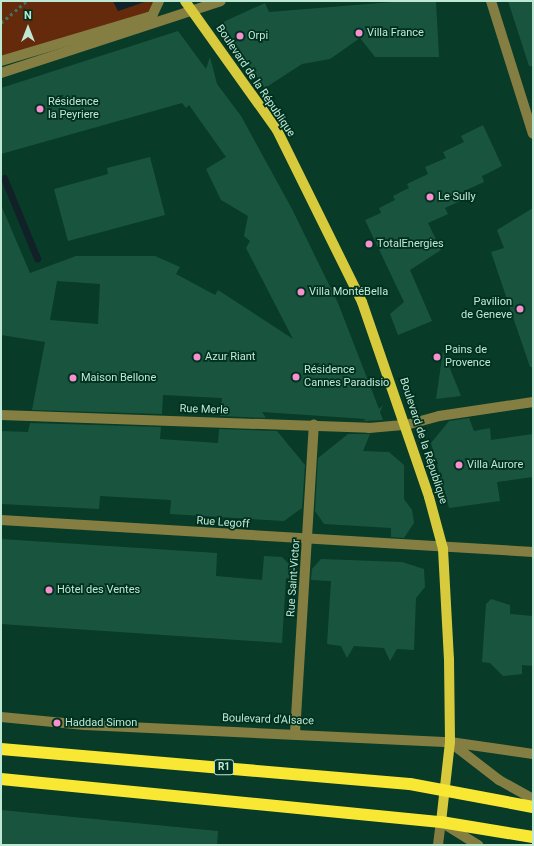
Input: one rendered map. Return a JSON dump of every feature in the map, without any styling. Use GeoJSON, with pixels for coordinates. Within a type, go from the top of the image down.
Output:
{"type":"FeatureCollection","features":[{"type":"Feature","properties":{"kind":"highway","name":"R1"},"geometry":{"type":"LineString","coordinates":[[1,749],[446,789]]}},
{"type":"Feature","properties":{"kind":"highway"},"geometry":{"type":"LineString","coordinates":[[3,780],[441,822],[533,837]]}},
{"type":"Feature","properties":{"kind":"highway"},"geometry":{"type":"LineString","coordinates":[[446,789],[533,807]]}},
{"type":"Feature","properties":{"kind":"main road","name":"Boulevard de la République"},"geometry":{"type":"LineString","coordinates":[[185,1],[277,130],[362,302],[406,425],[443,549],[450,742],[446,789],[441,822]]}},
{"type":"Feature","properties":{"kind":"street"},"geometry":{"type":"LineString","coordinates":[[1,62],[152,16],[159,1]]}},
{"type":"Feature","properties":{"kind":"street"},"geometry":{"type":"LineString","coordinates":[[1,73],[221,1]]}},
{"type":"Feature","properties":{"kind":"street"},"geometry":{"type":"LineString","coordinates":[[491,1],[533,134]]}},
{"type":"Feature","properties":{"kind":"street","name":"Rue Merle"},"geometry":{"type":"LineString","coordinates":[[1,415],[314,425],[406,425],[438,416],[533,402]]}},
{"type":"Feature","properties":{"kind":"street","name":"Rue Saint-Victor"},"geometry":{"type":"LineString","coordinates":[[295,733],[309,541],[314,425]]}},
{"type":"Feature","properties":{"kind":"street","name":"Rue Legoff"},"geometry":{"type":"LineString","coordinates":[[1,520],[309,541],[443,549],[533,552]]}},
{"type":"Feature","properties":{"kind":"street","name":"Boulevard d'Alsace"},"geometry":{"type":"LineString","coordinates":[[1,717],[85,725],[295,733],[450,742],[533,754]]}},
{"type":"Feature","properties":{"kind":"street"},"geometry":{"type":"LineString","coordinates":[[450,742],[499,780],[533,799]]}},
{"type":"Feature","properties":{"kind":"street"},"geometry":{"type":"LineString","coordinates":[[441,822],[478,845]]}},
{"type":"Feature","properties":{"kind":"street","name":"Boulevard de la République"},"geometry":{"type":"LineString","coordinates":[[438,845],[441,822]]}},
{"type":"Feature","properties":{"kind":"path"},"geometry":{"type":"LineString","coordinates":[[1,23],[26,1]]}},
{"type":"Feature","properties":{"kind":"shaded area"},"geometry":{"type":"Polygon","coordinates":[[[1,1],[113,1],[118,11],[147,1],[159,1],[158,10],[1,61],[1,1]]]}},
{"type":"Feature","properties":{"kind":"shaded area"},"geometry":{"type":"Polygon","coordinates":[[[113,1],[147,1],[118,11],[113,1]]]}},
{"type":"Feature","properties":{"kind":"building","name":"Villa France"},"geometry":{"type":"Polygon","coordinates":[[[405,1],[436,1],[439,57],[375,57],[360,38],[330,59],[302,64],[265,88],[221,23],[265,3],[269,12],[405,1]]]}},
{"type":"Feature","properties":{"kind":"building"},"geometry":{"type":"Polygon","coordinates":[[[508,1],[533,1],[533,66],[529,66],[508,1]]]}},
{"type":"Feature","properties":{"kind":"building"},"geometry":{"type":"Polygon","coordinates":[[[178,31],[206,69],[210,57],[217,84],[241,116],[292,209],[338,303],[379,409],[383,405],[380,412],[383,420],[363,421],[366,419],[262,412],[266,418],[220,416],[222,398],[163,395],[162,414],[32,410],[45,342],[1,335],[1,205],[30,273],[76,256],[155,256],[180,267],[176,274],[215,295],[218,290],[293,339],[246,248],[250,241],[244,236],[248,216],[221,200],[206,169],[226,157],[189,105],[186,108],[182,103],[1,154],[1,88],[178,31]],[[57,281],[50,320],[98,324],[100,284],[57,281]]]}},
{"type":"Feature","properties":{"kind":"building","name":"Le Sully"},"geometry":{"type":"Polygon","coordinates":[[[483,125],[502,166],[482,176],[484,182],[464,191],[467,198],[445,208],[448,214],[428,223],[441,250],[410,270],[432,321],[398,335],[390,314],[404,302],[365,220],[381,213],[379,208],[395,200],[393,196],[409,188],[407,184],[428,174],[425,167],[446,158],[443,152],[464,142],[461,136],[483,125]]]}},
{"type":"Feature","properties":{"kind":"building"},"geometry":{"type":"Polygon","coordinates":[[[150,157],[165,215],[68,241],[54,189],[108,174],[107,168],[150,157]]]}},
{"type":"Feature","properties":{"kind":"building","name":"Pavilion de Geneve"},"geometry":{"type":"Polygon","coordinates":[[[533,208],[533,367],[530,367],[491,252],[504,248],[497,230],[533,208]]]}},
{"type":"Feature","properties":{"kind":"building"},"geometry":{"type":"Polygon","coordinates":[[[443,351],[461,396],[436,399],[443,351]]]}},
{"type":"Feature","properties":{"kind":"building","name":"Villa Aurore"},"geometry":{"type":"Polygon","coordinates":[[[469,418],[474,431],[490,428],[491,440],[533,434],[533,477],[497,482],[500,501],[449,508],[431,443],[449,421],[469,418]]]}},
{"type":"Feature","properties":{"kind":"building"},"geometry":{"type":"Polygon","coordinates":[[[30,423],[161,427],[160,439],[218,443],[219,429],[277,431],[305,465],[302,508],[284,521],[170,514],[171,500],[100,496],[99,509],[1,504],[1,431],[28,432],[30,423]]]}},
{"type":"Feature","properties":{"kind":"building"},"geometry":{"type":"Polygon","coordinates":[[[348,434],[370,434],[363,451],[389,452],[404,465],[404,499],[412,510],[414,523],[404,538],[391,537],[391,528],[324,524],[315,511],[318,458],[348,434]]]}},
{"type":"Feature","properties":{"kind":"building"},"geometry":{"type":"Polygon","coordinates":[[[1,539],[217,553],[216,576],[262,580],[264,556],[282,557],[298,573],[298,579],[286,578],[282,643],[1,624],[1,539]]]}},
{"type":"Feature","properties":{"kind":"building"},"geometry":{"type":"Polygon","coordinates":[[[321,559],[402,562],[424,569],[425,587],[416,598],[414,650],[397,649],[390,661],[384,648],[354,646],[347,658],[341,646],[327,644],[331,581],[311,580],[312,569],[321,559]]]}},
{"type":"Feature","properties":{"kind":"building"},"geometry":{"type":"Polygon","coordinates":[[[491,599],[510,605],[510,614],[533,616],[533,666],[522,665],[522,674],[503,676],[490,663],[482,662],[486,604],[491,599]]]}},
{"type":"Feature","properties":{"kind":"building"},"geometry":{"type":"Polygon","coordinates":[[[1,810],[218,831],[217,845],[1,845],[1,810]]]}},
{"type":"Feature","properties":{"kind":"waterway"},"geometry":{"type":"LineString","coordinates":[[4,178],[37,258]]}},
{"type":"Feature","properties":{"kind":"place","name":"Villa France"},"geometry":{"type":"Point","coordinates":[359,33]}},
{"type":"Feature","properties":{"kind":"place","name":"Orpi"},"geometry":{"type":"Point","coordinates":[240,36]}},
{"type":"Feature","properties":{"kind":"place","name":"Résidence la Peyriere"},"geometry":{"type":"Point","coordinates":[40,109]}},
{"type":"Feature","properties":{"kind":"place","name":"Le Sully"},"geometry":{"type":"Point","coordinates":[430,197]}},
{"type":"Feature","properties":{"kind":"place","name":"TotalEnergies"},"geometry":{"type":"Point","coordinates":[369,244]}},
{"type":"Feature","properties":{"kind":"place","name":"Villa MontéBella"},"geometry":{"type":"Point","coordinates":[301,292]}},
{"type":"Feature","properties":{"kind":"place","name":"Pavilion de Geneve"},"geometry":{"type":"Point","coordinates":[520,309]}},
{"type":"Feature","properties":{"kind":"place","name":"Azur Riant"},"geometry":{"type":"Point","coordinates":[197,357]}},
{"type":"Feature","properties":{"kind":"place","name":"Pains de Provence"},"geometry":{"type":"Point","coordinates":[437,357]}},
{"type":"Feature","properties":{"kind":"place","name":"Résidence Cannes Paradisio"},"geometry":{"type":"Point","coordinates":[296,377]}},
{"type":"Feature","properties":{"kind":"place","name":"Maison Bellone"},"geometry":{"type":"Point","coordinates":[73,378]}},
{"type":"Feature","properties":{"kind":"place","name":"Villa Aurore"},"geometry":{"type":"Point","coordinates":[459,465]}},
{"type":"Feature","properties":{"kind":"place","name":"Hôtel des Ventes"},"geometry":{"type":"Point","coordinates":[49,590]}},
{"type":"Feature","properties":{"kind":"place","name":"Haddad Simon"},"geometry":{"type":"Point","coordinates":[57,723]}}]}
